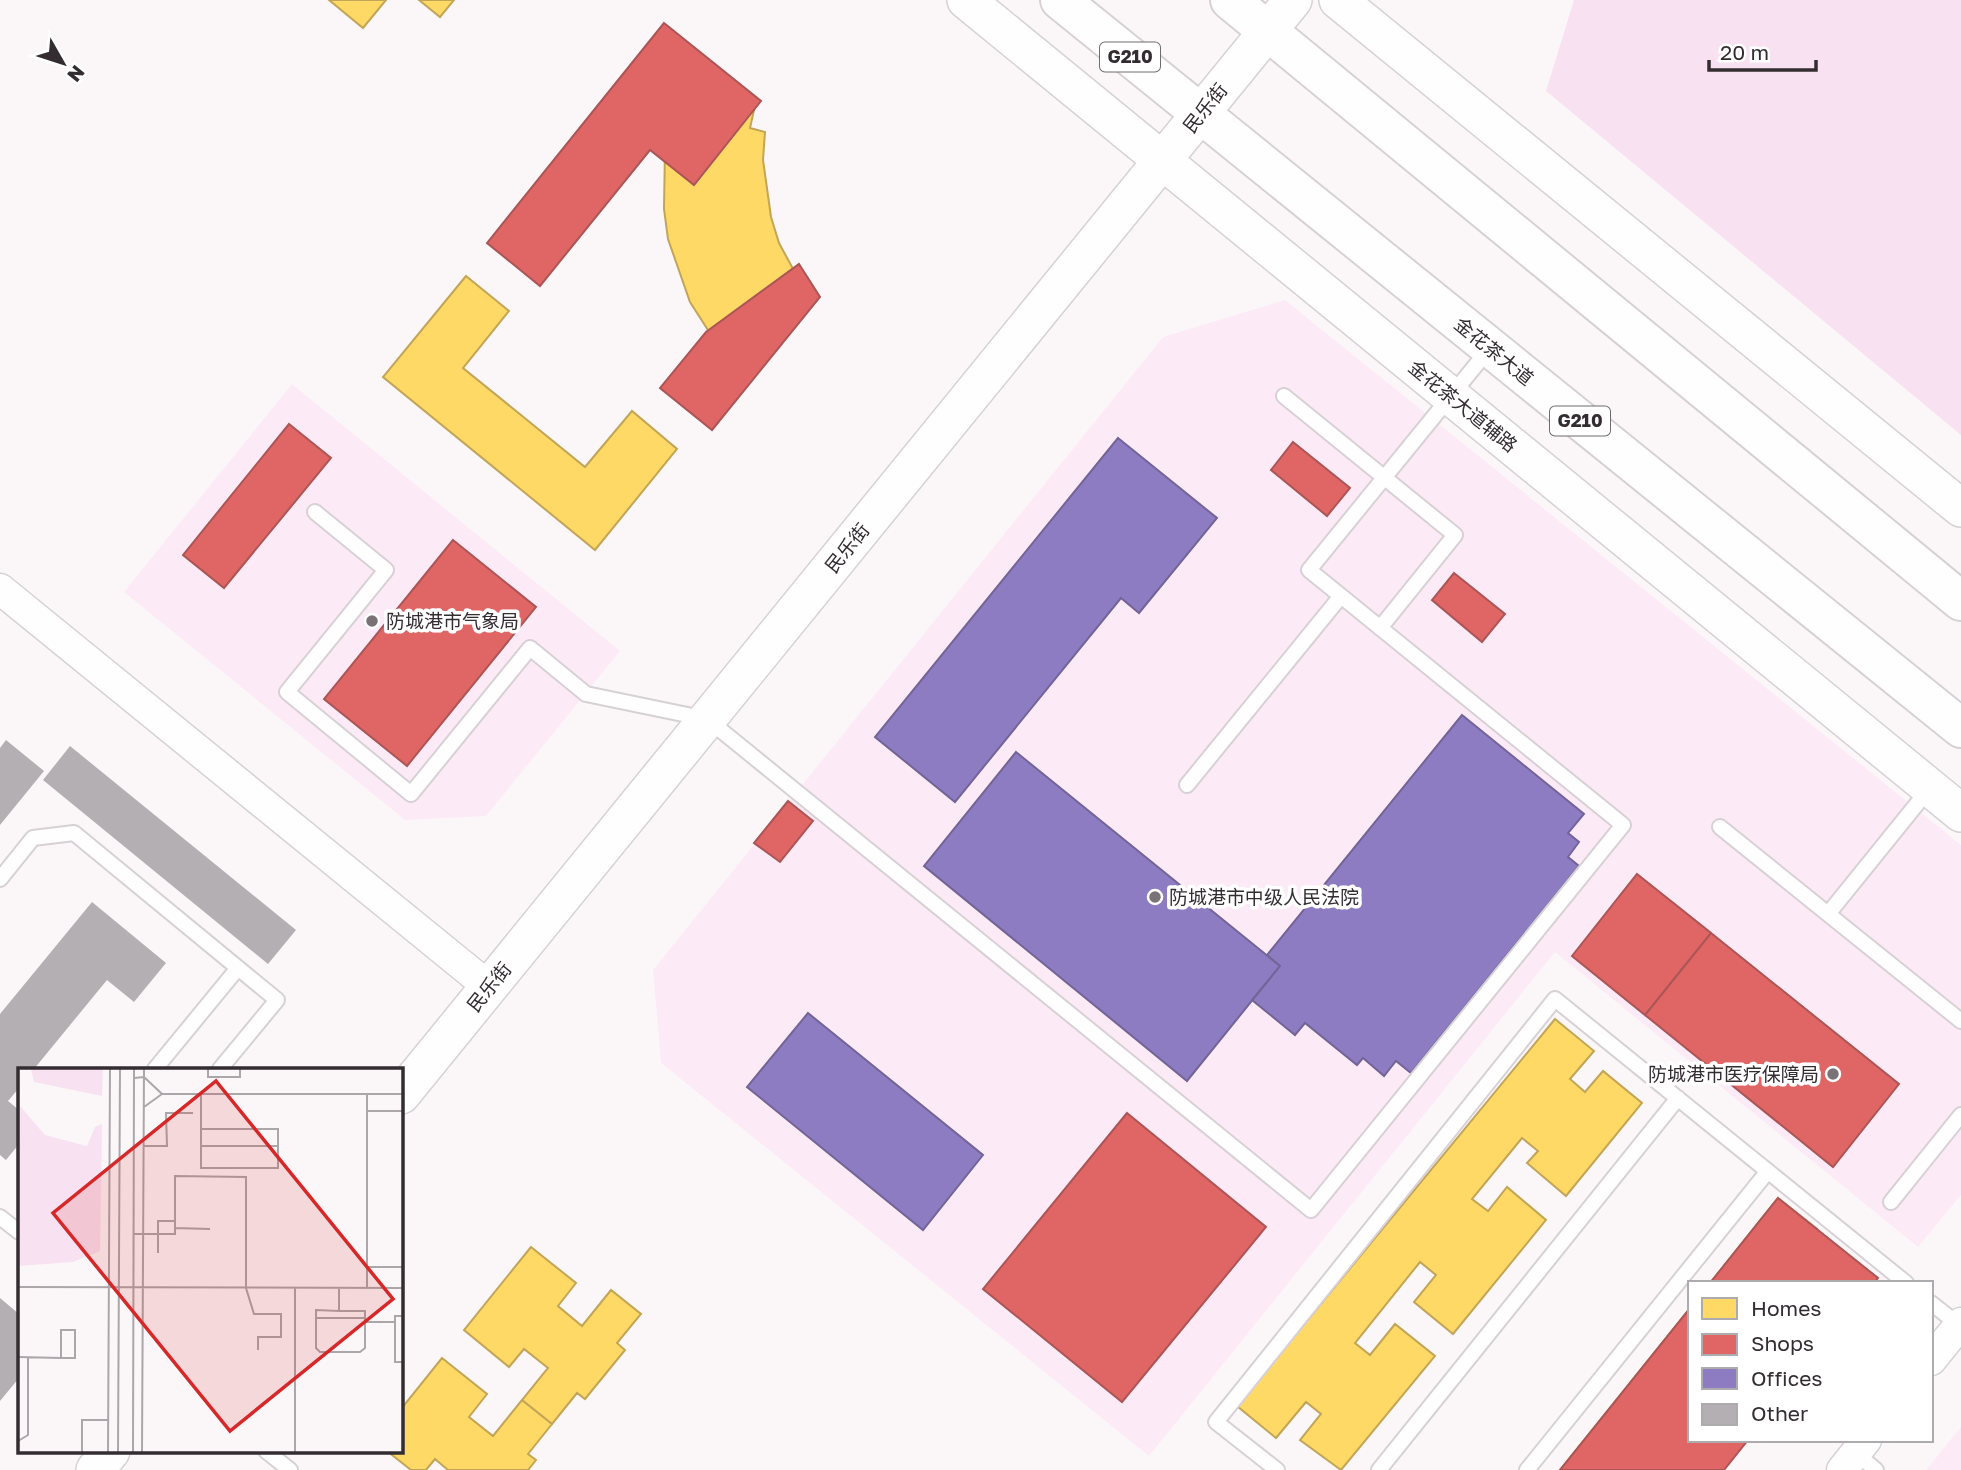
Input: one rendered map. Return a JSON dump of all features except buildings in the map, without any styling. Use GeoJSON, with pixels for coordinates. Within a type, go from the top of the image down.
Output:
{"type":"FeatureCollection","features":[{"type":"Feature","properties":{"kind":"highway","name":"金花茶大道"},"geometry":{"type":"LineString","coordinates":[[1060,0],[1961,728]]}},
{"type":"Feature","properties":{"kind":"highway"},"geometry":{"type":"LineString","coordinates":[[1230,0],[1961,601]]}},
{"type":"Feature","properties":{"kind":"street","name":"金花茶大道辅路"},"geometry":{"type":"LineString","coordinates":[[966,0],[1961,813]]}},
{"type":"Feature","properties":{"kind":"street","name":"民乐街"},"geometry":{"type":"LineString","coordinates":[[402,1094],[1293,0]]}},
{"type":"Feature","properties":{"kind":"street"},"geometry":{"type":"LineString","coordinates":[[1338,0],[1961,508]]}},
{"type":"Feature","properties":{"kind":"street"},"geometry":{"type":"LineString","coordinates":[[0,589],[489,987]]}},
{"type":"Feature","properties":{"kind":"street"},"geometry":{"type":"LineString","coordinates":[[1933,1358],[1960,1324]]}},
{"type":"Feature","properties":{"kind":"street"},"geometry":{"type":"LineString","coordinates":[[96,1470],[110,1452]]}},
{"type":"Feature","properties":{"kind":"lane"},"geometry":{"type":"LineString","coordinates":[[315,512],[386,570],[287,692],[411,794],[530,648],[586,694],[707,719],[1311,1210],[1623,825],[1309,570],[1490,348]]}},
{"type":"Feature","properties":{"kind":"lane"},"geometry":{"type":"LineString","coordinates":[[1284,397],[1455,535],[1380,628]]}},
{"type":"Feature","properties":{"kind":"lane"},"geometry":{"type":"LineString","coordinates":[[1187,785],[1341,596]]}},
{"type":"Feature","properties":{"kind":"lane"},"geometry":{"type":"LineString","coordinates":[[1828,914],[1930,788]]}},
{"type":"Feature","properties":{"kind":"lane"},"geometry":{"type":"LineString","coordinates":[[1720,827],[1961,1021]]}},
{"type":"Feature","properties":{"kind":"lane"},"geometry":{"type":"LineString","coordinates":[[0,879],[33,838],[74,833],[277,1000],[221,1068]]}},
{"type":"Feature","properties":{"kind":"lane"},"geometry":{"type":"LineString","coordinates":[[156,1068],[238,968]]}},
{"type":"Feature","properties":{"kind":"lane"},"geometry":{"type":"LineString","coordinates":[[1276,1470],[1216,1422],[1555,999],[1904,1281]]}},
{"type":"Feature","properties":{"kind":"lane"},"geometry":{"type":"LineString","coordinates":[[1379,1470],[1678,1098]]}},
{"type":"Feature","properties":{"kind":"lane"},"geometry":{"type":"LineString","coordinates":[[1891,1202],[1961,1115]]}},
{"type":"Feature","properties":{"kind":"lane"},"geometry":{"type":"LineString","coordinates":[[1527,1470],[1768,1171]]}},
{"type":"Feature","properties":{"kind":"lane"},"geometry":{"type":"LineString","coordinates":[[0,1217],[18,1231]]}},
{"type":"Feature","properties":{"kind":"lane"},"geometry":{"type":"LineString","coordinates":[[1933,1304],[1960,1324]]}},
{"type":"Feature","properties":{"kind":"lane"},"geometry":{"type":"LineString","coordinates":[[267,1452],[290,1470]]}},
{"type":"Feature","properties":{"kind":"shaded area"},"geometry":{"type":"Polygon","coordinates":[[[1574,0],[1961,0],[1961,435],[1546,91],[1574,0]]]}},
{"type":"Feature","properties":{"kind":"shaded area","name":"防城港市中级人民法院"},"geometry":{"type":"Polygon","coordinates":[[[1285,300],[1961,845],[1961,1195],[1918,1247],[1555,952],[1149,1456],[661,1063],[653,970],[1163,337],[1285,300]]]}},
{"type":"Feature","properties":{"kind":"shaded area","name":"防城港市气象局"},"geometry":{"type":"Polygon","coordinates":[[[292,384],[620,651],[486,816],[405,820],[124,592],[292,384]]]}},
{"type":"Feature","properties":{"kind":"shaded area"},"geometry":{"type":"Polygon","coordinates":[[[1961,1427],[1961,1470],[1926,1470],[1961,1427]]]}},
{"type":"Feature","properties":{"kind":"place","name":"防城港市气象局"},"geometry":{"type":"Point","coordinates":[372,621]}},
{"type":"Feature","properties":{"kind":"place","name":"防城港市中级人民法院"},"geometry":{"type":"Point","coordinates":[1155,897]}},
{"type":"Feature","properties":{"kind":"place","name":"防城港市医疗保障局"},"geometry":{"type":"Point","coordinates":[1833,1074]}}]}
